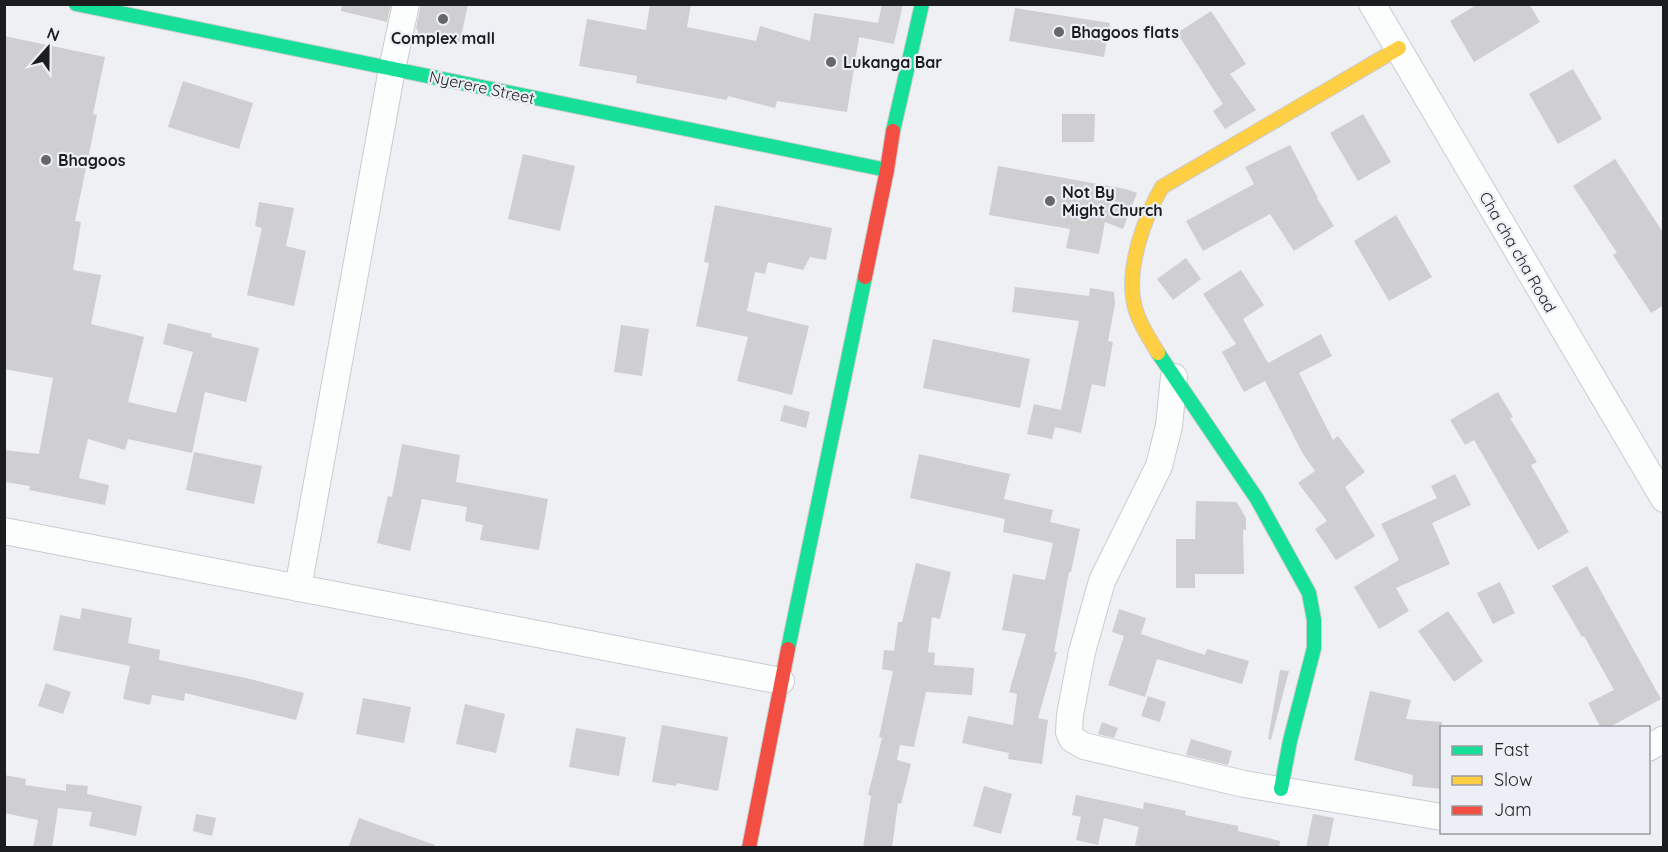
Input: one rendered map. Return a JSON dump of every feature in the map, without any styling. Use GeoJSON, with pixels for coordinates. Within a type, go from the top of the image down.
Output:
{"type":"FeatureCollection","features":[{"type":"Feature","properties":{"kind":"street","name":"Nyerere Street"},"geometry":{"type":"LineString","coordinates":[[76,4],[887,170]]}},
{"type":"Feature","properties":{"kind":"street"},"geometry":{"type":"LineString","coordinates":[[298,588],[392,69],[406,4]]}},
{"type":"Feature","properties":{"kind":"street"},"geometry":{"type":"LineString","coordinates":[[749,848],[781,681],[887,170],[893,129],[922,4]]}},
{"type":"Feature","properties":{"kind":"street","name":"Cha cha cha Road"},"geometry":{"type":"LineString","coordinates":[[1372,4],[1664,499]]}},
{"type":"Feature","properties":{"kind":"street"},"geometry":{"type":"LineString","coordinates":[[1281,789],[1290,741],[1314,648],[1314,620],[1309,594],[1257,499],[1174,377],[1140,322],[1133,298],[1133,272],[1142,232],[1151,206],[1162,187],[1399,48]]}},
{"type":"Feature","properties":{"kind":"street"},"geometry":{"type":"LineString","coordinates":[[1174,377],[1169,426],[1159,466],[1102,581],[1082,652],[1070,715],[1071,740],[1083,746],[1244,784],[1440,817]]}},
{"type":"Feature","properties":{"kind":"street"},"geometry":{"type":"LineString","coordinates":[[4,531],[781,681]]}},
{"type":"Feature","properties":{"kind":"street"},"geometry":{"type":"LineString","coordinates":[[1650,747],[1664,739]]}},
{"type":"Feature","properties":{"kind":"building"},"geometry":{"type":"Polygon","coordinates":[[[342,4],[391,4],[387,22],[341,11],[342,4]]]}},
{"type":"Feature","properties":{"kind":"building","name":"Complex mall"},"geometry":{"type":"Polygon","coordinates":[[[421,4],[468,4],[460,42],[418,33],[416,29],[421,4]]]}},
{"type":"Feature","properties":{"kind":"building"},"geometry":{"type":"Polygon","coordinates":[[[650,4],[691,4],[687,27],[756,41],[760,26],[810,41],[814,13],[878,23],[882,4],[903,4],[894,44],[859,37],[847,112],[777,101],[775,108],[728,96],[727,100],[636,83],[637,76],[579,66],[587,19],[646,30],[650,4]]]}},
{"type":"Feature","properties":{"kind":"building"},"geometry":{"type":"Polygon","coordinates":[[[1478,4],[1529,4],[1540,22],[1474,62],[1450,21],[1478,4]]]}},
{"type":"Feature","properties":{"kind":"building","name":"Bhagoos flats"},"geometry":{"type":"Polygon","coordinates":[[[1015,8],[1110,23],[1104,57],[1009,41],[1015,8]]]}},
{"type":"Feature","properties":{"kind":"building"},"geometry":{"type":"Polygon","coordinates":[[[1211,11],[1246,64],[1230,74],[1256,110],[1225,129],[1213,111],[1223,104],[1177,33],[1211,11]]]}},
{"type":"Feature","properties":{"kind":"building"},"geometry":{"type":"Polygon","coordinates":[[[4,36],[105,57],[93,114],[97,115],[75,221],[81,222],[73,270],[101,275],[91,324],[144,337],[128,402],[176,413],[193,352],[163,344],[168,323],[212,334],[211,337],[259,348],[246,402],[205,392],[192,453],[128,439],[125,450],[88,439],[79,478],[109,485],[105,505],[29,490],[30,486],[4,482],[4,450],[39,454],[53,378],[4,369],[4,36]]]}},
{"type":"Feature","properties":{"kind":"building"},"geometry":{"type":"Polygon","coordinates":[[[1573,69],[1602,119],[1558,144],[1529,94],[1573,69]]]}},
{"type":"Feature","properties":{"kind":"building"},"geometry":{"type":"Polygon","coordinates":[[[183,81],[253,103],[239,149],[168,127],[183,81]]]}},
{"type":"Feature","properties":{"kind":"building"},"geometry":{"type":"Polygon","coordinates":[[[1062,114],[1095,114],[1094,142],[1062,142],[1062,114]]]}},
{"type":"Feature","properties":{"kind":"building"},"geometry":{"type":"Polygon","coordinates":[[[1363,114],[1391,162],[1358,181],[1330,133],[1363,114]]]}},
{"type":"Feature","properties":{"kind":"building"},"geometry":{"type":"Polygon","coordinates":[[[1290,145],[1334,226],[1294,251],[1270,214],[1203,251],[1186,221],[1254,184],[1245,167],[1290,145]]]}},
{"type":"Feature","properties":{"kind":"building"},"geometry":{"type":"Polygon","coordinates":[[[523,154],[575,166],[560,231],[508,219],[523,154]]]}},
{"type":"Feature","properties":{"kind":"building"},"geometry":{"type":"Polygon","coordinates":[[[1615,159],[1664,234],[1664,305],[1651,313],[1613,255],[1617,253],[1573,186],[1615,159]]]}},
{"type":"Feature","properties":{"kind":"building","name":"Not By Might Church"},"geometry":{"type":"Polygon","coordinates":[[[998,166],[1126,189],[1137,193],[1123,229],[1105,222],[1099,254],[1066,248],[1070,229],[989,215],[998,166]]]}},
{"type":"Feature","properties":{"kind":"building"},"geometry":{"type":"Polygon","coordinates":[[[259,202],[294,208],[286,246],[306,251],[294,306],[247,295],[262,228],[255,226],[259,202]]]}},
{"type":"Feature","properties":{"kind":"building"},"geometry":{"type":"Polygon","coordinates":[[[715,205],[832,228],[826,260],[810,257],[803,270],[768,262],[765,274],[755,272],[747,311],[809,326],[792,395],[737,381],[748,337],[696,326],[709,263],[704,262],[715,205]]]}},
{"type":"Feature","properties":{"kind":"building"},"geometry":{"type":"Polygon","coordinates":[[[1396,215],[1432,277],[1389,301],[1354,241],[1396,215]]]}},
{"type":"Feature","properties":{"kind":"building"},"geometry":{"type":"Polygon","coordinates":[[[1186,258],[1201,279],[1173,300],[1157,279],[1186,258]]]}},
{"type":"Feature","properties":{"kind":"building"},"geometry":{"type":"Polygon","coordinates":[[[1241,270],[1264,305],[1243,319],[1268,363],[1321,334],[1332,356],[1299,373],[1333,440],[1338,436],[1365,472],[1345,487],[1375,536],[1336,560],[1315,529],[1327,521],[1298,483],[1315,471],[1303,454],[1265,381],[1244,392],[1222,352],[1236,344],[1203,294],[1241,270]]]}},
{"type":"Feature","properties":{"kind":"building"},"geometry":{"type":"Polygon","coordinates":[[[1015,287],[1089,296],[1090,288],[1114,292],[1115,304],[1108,341],[1113,342],[1105,387],[1092,384],[1081,433],[1055,427],[1052,439],[1027,434],[1034,404],[1061,410],[1079,321],[1012,312],[1015,287]]]}},
{"type":"Feature","properties":{"kind":"building"},"geometry":{"type":"Polygon","coordinates":[[[621,325],[649,329],[642,376],[614,372],[621,325]]]}},
{"type":"Feature","properties":{"kind":"building"},"geometry":{"type":"Polygon","coordinates":[[[933,339],[1030,359],[1020,408],[923,388],[933,339]]]}},
{"type":"Feature","properties":{"kind":"building"},"geometry":{"type":"Polygon","coordinates":[[[1498,392],[1513,417],[1510,418],[1537,462],[1531,465],[1569,532],[1538,550],[1474,440],[1465,445],[1450,420],[1498,392]]]}},
{"type":"Feature","properties":{"kind":"building"},"geometry":{"type":"Polygon","coordinates":[[[784,405],[810,412],[806,428],[780,421],[784,405]]]}},
{"type":"Feature","properties":{"kind":"building"},"geometry":{"type":"Polygon","coordinates":[[[402,444],[460,455],[456,482],[548,499],[539,550],[480,540],[483,525],[465,521],[467,507],[422,499],[410,551],[377,543],[388,496],[392,497],[402,444]]]}},
{"type":"Feature","properties":{"kind":"building"},"geometry":{"type":"Polygon","coordinates":[[[194,452],[262,466],[254,504],[186,490],[194,452]]]}},
{"type":"Feature","properties":{"kind":"building"},"geometry":{"type":"Polygon","coordinates":[[[919,454],[1010,474],[1004,499],[1053,510],[1050,522],[1080,529],[1071,572],[1069,572],[1054,652],[1057,652],[1038,718],[1048,720],[1042,764],[1008,759],[1009,753],[962,743],[968,716],[1013,725],[1017,694],[1009,692],[1026,634],[1002,630],[1013,574],[1045,580],[1053,543],[1003,532],[1005,519],[910,498],[919,454]]]}},
{"type":"Feature","properties":{"kind":"building"},"geometry":{"type":"Polygon","coordinates":[[[1455,474],[1471,505],[1432,523],[1450,564],[1396,588],[1409,611],[1379,629],[1354,587],[1399,560],[1381,524],[1437,498],[1431,486],[1455,474]]]}},
{"type":"Feature","properties":{"kind":"building"},"geometry":{"type":"Polygon","coordinates":[[[1196,501],[1236,502],[1241,509],[1246,518],[1246,530],[1243,530],[1244,574],[1195,574],[1195,588],[1176,588],[1176,539],[1195,539],[1196,501]]]}},
{"type":"Feature","properties":{"kind":"building"},"geometry":{"type":"Polygon","coordinates":[[[916,563],[951,572],[940,619],[932,617],[928,652],[935,653],[934,665],[974,668],[972,695],[926,692],[914,747],[900,745],[897,760],[911,764],[901,804],[898,803],[892,848],[863,848],[871,796],[868,795],[882,738],[879,737],[893,671],[882,669],[884,650],[894,651],[898,622],[902,622],[916,563]]]}},
{"type":"Feature","properties":{"kind":"building"},"geometry":{"type":"Polygon","coordinates":[[[1587,566],[1661,699],[1612,726],[1600,726],[1588,703],[1614,690],[1584,636],[1582,637],[1552,586],[1587,566]]]}},
{"type":"Feature","properties":{"kind":"building"},"geometry":{"type":"Polygon","coordinates":[[[1500,582],[1515,613],[1493,624],[1477,593],[1500,582]]]}},
{"type":"Feature","properties":{"kind":"building"},"geometry":{"type":"Polygon","coordinates":[[[82,608],[132,618],[128,643],[160,650],[159,660],[304,693],[296,720],[185,693],[184,701],[152,695],[150,705],[123,699],[130,666],[53,650],[60,615],[80,619],[82,608]]]}},
{"type":"Feature","properties":{"kind":"building"},"geometry":{"type":"Polygon","coordinates":[[[1119,609],[1146,618],[1141,634],[1205,655],[1207,649],[1249,661],[1242,684],[1157,659],[1145,697],[1108,685],[1124,636],[1112,632],[1119,609]]]}},
{"type":"Feature","properties":{"kind":"building"},"geometry":{"type":"Polygon","coordinates":[[[1448,611],[1483,661],[1454,682],[1418,631],[1448,611]]]}},
{"type":"Feature","properties":{"kind":"building"},"geometry":{"type":"Polygon","coordinates":[[[1280,670],[1289,671],[1271,740],[1268,739],[1280,670]]]}},
{"type":"Feature","properties":{"kind":"building"},"geometry":{"type":"Polygon","coordinates":[[[46,683],[71,692],[63,714],[38,706],[46,683]]]}},
{"type":"Feature","properties":{"kind":"building"},"geometry":{"type":"Polygon","coordinates":[[[1370,691],[1411,700],[1406,719],[1442,722],[1440,726],[1440,789],[1412,786],[1413,775],[1354,760],[1370,691]]]}},
{"type":"Feature","properties":{"kind":"building"},"geometry":{"type":"Polygon","coordinates":[[[1148,696],[1166,702],[1160,722],[1141,716],[1148,696]]]}},
{"type":"Feature","properties":{"kind":"building"},"geometry":{"type":"Polygon","coordinates":[[[363,698],[411,707],[404,743],[356,734],[363,698]]]}},
{"type":"Feature","properties":{"kind":"building"},"geometry":{"type":"Polygon","coordinates":[[[465,704],[505,714],[496,753],[456,744],[465,704]]]}},
{"type":"Feature","properties":{"kind":"building"},"geometry":{"type":"Polygon","coordinates":[[[1102,722],[1118,728],[1114,738],[1098,734],[1102,722]]]}},
{"type":"Feature","properties":{"kind":"building"},"geometry":{"type":"Polygon","coordinates":[[[662,725],[728,737],[718,791],[677,783],[676,786],[652,782],[662,725]]]}},
{"type":"Feature","properties":{"kind":"building"},"geometry":{"type":"Polygon","coordinates":[[[576,728],[626,737],[619,776],[569,767],[576,728]]]}},
{"type":"Feature","properties":{"kind":"building"},"geometry":{"type":"Polygon","coordinates":[[[1191,739],[1232,751],[1228,765],[1186,755],[1191,739]]]}},
{"type":"Feature","properties":{"kind":"building"},"geometry":{"type":"Polygon","coordinates":[[[4,775],[26,779],[25,785],[66,791],[66,784],[88,786],[87,794],[142,806],[136,836],[89,826],[92,812],[58,808],[52,848],[33,848],[38,820],[4,813],[4,775]]]}},
{"type":"Feature","properties":{"kind":"building"},"geometry":{"type":"Polygon","coordinates":[[[984,786],[1012,794],[1001,834],[973,826],[984,786]]]}},
{"type":"Feature","properties":{"kind":"building"},"geometry":{"type":"Polygon","coordinates":[[[1076,795],[1143,809],[1144,802],[1186,811],[1185,815],[1238,826],[1238,831],[1280,841],[1279,848],[1148,848],[1135,845],[1139,827],[1104,818],[1098,845],[1076,840],[1081,817],[1072,815],[1076,795]]]}},
{"type":"Feature","properties":{"kind":"building"},"geometry":{"type":"Polygon","coordinates":[[[196,814],[216,818],[212,836],[193,831],[196,814]]]}},
{"type":"Feature","properties":{"kind":"building"},"geometry":{"type":"Polygon","coordinates":[[[1313,814],[1334,818],[1328,848],[1306,848],[1313,814]]]}},
{"type":"Feature","properties":{"kind":"building"},"geometry":{"type":"Polygon","coordinates":[[[359,818],[435,845],[435,848],[348,848],[359,818]]]}},
{"type":"Feature","properties":{"kind":"traffic: fast"},"geometry":{"type":"LineString","coordinates":[[76,4],[887,170]]}},
{"type":"Feature","properties":{"kind":"traffic: fast"},"geometry":{"type":"LineString","coordinates":[[893,131],[922,4]]}},
{"type":"Feature","properties":{"kind":"traffic: fast"},"geometry":{"type":"LineString","coordinates":[[788,649],[865,277]]}},
{"type":"Feature","properties":{"kind":"traffic: fast"},"geometry":{"type":"LineString","coordinates":[[1158,353],[1257,499],[1309,593],[1314,620],[1314,648],[1290,741],[1281,789]]}},
{"type":"Feature","properties":{"kind":"traffic: slow"},"geometry":{"type":"LineString","coordinates":[[1158,353],[1137,313],[1132,285],[1139,241],[1162,187],[1399,48]]}},
{"type":"Feature","properties":{"kind":"traffic: jam"},"geometry":{"type":"LineString","coordinates":[[865,277],[893,131]]}},
{"type":"Feature","properties":{"kind":"traffic: jam"},"geometry":{"type":"LineString","coordinates":[[749,848],[788,649]]}},
{"type":"Feature","properties":{"kind":"place","name":"Complex mall"},"geometry":{"type":"Point","coordinates":[443,19]}},
{"type":"Feature","properties":{"kind":"place","name":"Bhagoos flats"},"geometry":{"type":"Point","coordinates":[1059,32]}},
{"type":"Feature","properties":{"kind":"place","name":"Lukanga Bar"},"geometry":{"type":"Point","coordinates":[831,62]}},
{"type":"Feature","properties":{"kind":"place","name":"Bhagoos"},"geometry":{"type":"Point","coordinates":[46,160]}},
{"type":"Feature","properties":{"kind":"place","name":"Not By Might Church"},"geometry":{"type":"Point","coordinates":[1050,201]}}]}
